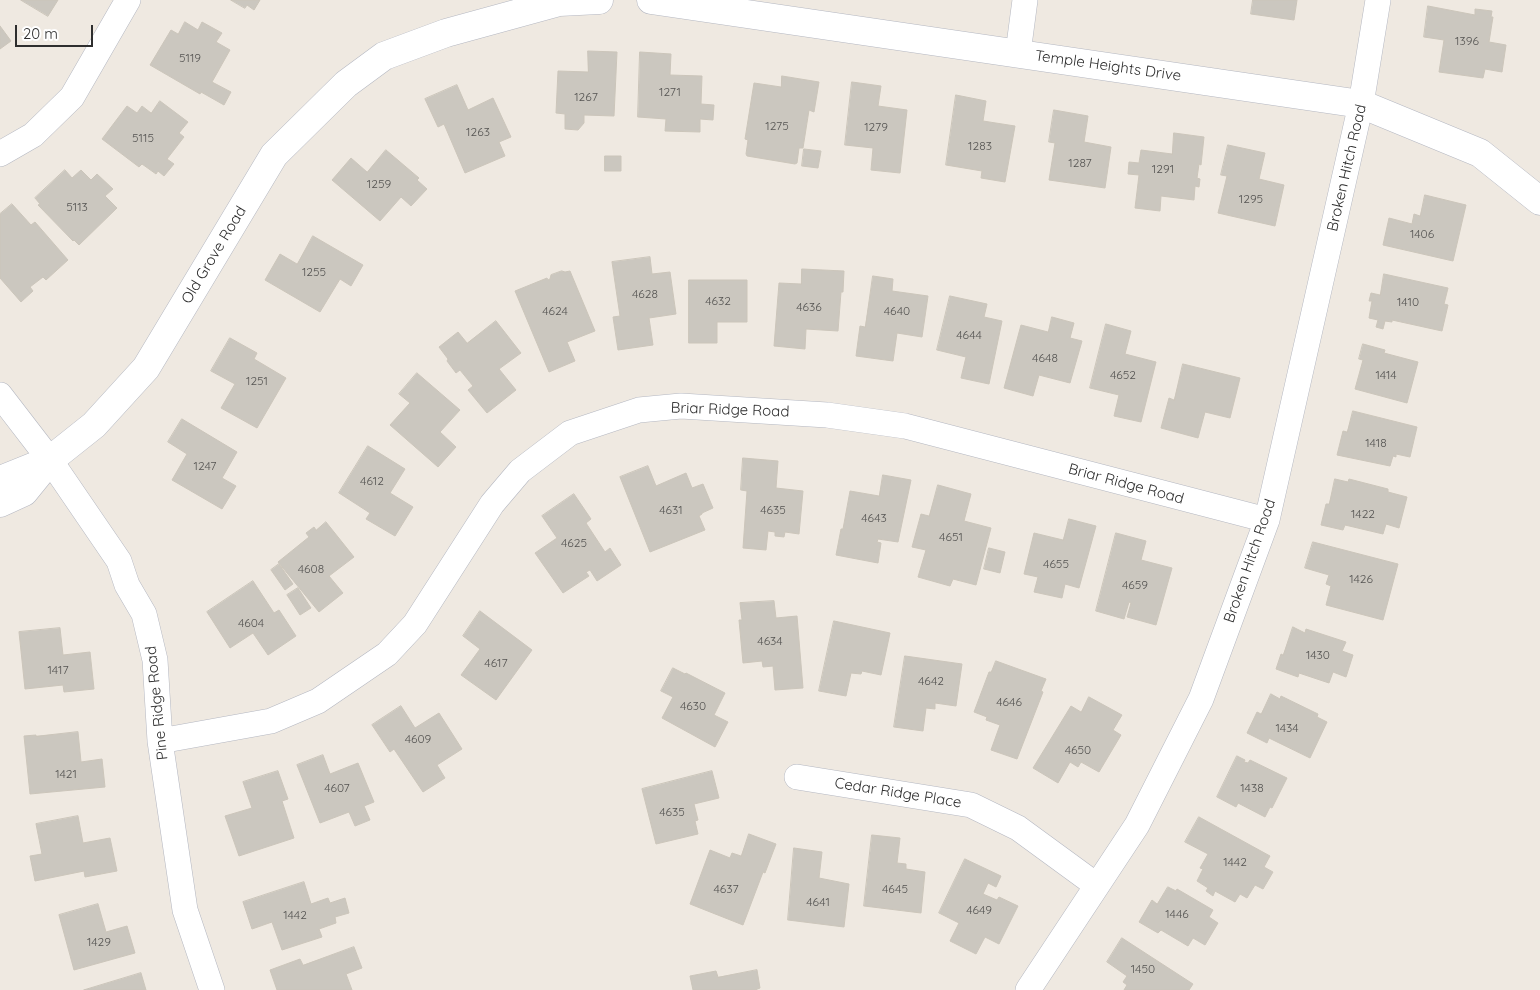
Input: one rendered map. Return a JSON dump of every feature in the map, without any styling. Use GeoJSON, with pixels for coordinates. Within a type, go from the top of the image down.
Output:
{"type":"FeatureCollection","features":[{"type":"Feature","properties":{"kind":"street"},"geometry":{"type":"LineString","coordinates":[[0,154],[33,135],[72,97],[128,0]]}},
{"type":"Feature","properties":{"kind":"street","name":"Old Grove Road"},"geometry":{"type":"LineString","coordinates":[[0,503],[24,492],[50,460],[94,425],[146,368],[274,155],[346,84],[384,56],[446,33],[559,2],[599,0]]}},
{"type":"Feature","properties":{"kind":"street","name":"Temple Heights Drive"},"geometry":{"type":"LineString","coordinates":[[651,0],[1361,104],[1480,153],[1540,200]]}},
{"type":"Feature","properties":{"kind":"street"},"geometry":{"type":"LineString","coordinates":[[1018,53],[1025,0]]}},
{"type":"Feature","properties":{"kind":"street","name":"Broken Hitch Road"},"geometry":{"type":"LineString","coordinates":[[1028,990],[1137,824],[1200,699],[1267,520],[1361,104],[1378,0]]}},
{"type":"Feature","properties":{"kind":"street","name":"Pine Ridge Road"},"geometry":{"type":"LineString","coordinates":[[0,395],[50,460],[119,561],[127,585],[144,614],[155,660],[160,741],[185,910],[212,990]]}},
{"type":"Feature","properties":{"kind":"street","name":"Briar Ridge Road"},"geometry":{"type":"LineString","coordinates":[[160,741],[271,721],[318,701],[387,654],[415,624],[492,504],[520,471],[570,433],[639,410],[680,406],[827,415],[905,426],[1267,520]]}},
{"type":"Feature","properties":{"kind":"street","name":"Old Grove Road"},"geometry":{"type":"LineString","coordinates":[[0,480],[50,460]]}},
{"type":"Feature","properties":{"kind":"street","name":"Cedar Ridge Place"},"geometry":{"type":"LineString","coordinates":[[797,777],[971,805],[1018,828],[1096,885]]}},
{"type":"Feature","properties":{"kind":"building"},"geometry":{"type":"Polygon","coordinates":[[[21,0],[58,0],[48,16],[21,0]]]}},
{"type":"Feature","properties":{"kind":"building"},"geometry":{"type":"Polygon","coordinates":[[[231,0],[260,0],[254,10],[247,5],[245,8],[231,0]]]}},
{"type":"Feature","properties":{"kind":"building"},"geometry":{"type":"Polygon","coordinates":[[[1253,0],[1297,0],[1294,20],[1251,14],[1253,0]]]}},
{"type":"Feature","properties":{"kind":"building"},"geometry":{"type":"Polygon","coordinates":[[[1428,6],[1475,15],[1475,9],[1492,11],[1491,17],[1493,17],[1489,42],[1506,45],[1502,72],[1485,69],[1483,78],[1439,72],[1444,40],[1424,37],[1428,6]]]}},
{"type":"Feature","properties":{"kind":"building"},"geometry":{"type":"Polygon","coordinates":[[[185,22],[198,30],[202,22],[222,33],[216,42],[230,50],[212,82],[231,92],[224,105],[201,92],[200,94],[150,65],[171,30],[178,34],[185,22]]]}},
{"type":"Feature","properties":{"kind":"building"},"geometry":{"type":"Polygon","coordinates":[[[0,26],[11,41],[0,49],[0,26]]]}},
{"type":"Feature","properties":{"kind":"building"},"geometry":{"type":"Polygon","coordinates":[[[588,51],[617,52],[614,116],[584,115],[584,123],[578,130],[565,129],[565,114],[556,113],[558,71],[588,72],[588,51]]]}},
{"type":"Feature","properties":{"kind":"building"},"geometry":{"type":"Polygon","coordinates":[[[640,52],[671,54],[670,75],[702,76],[701,104],[714,105],[713,120],[700,119],[700,132],[665,131],[666,119],[638,117],[640,52]]]}},
{"type":"Feature","properties":{"kind":"building"},"geometry":{"type":"Polygon","coordinates":[[[782,76],[819,82],[814,112],[809,110],[803,148],[799,148],[797,163],[795,164],[747,156],[746,154],[748,140],[745,139],[754,83],[781,87],[782,76]]]}},
{"type":"Feature","properties":{"kind":"building"},"geometry":{"type":"Polygon","coordinates":[[[852,82],[881,86],[878,106],[907,110],[900,173],[871,170],[873,148],[845,145],[852,82]]]}},
{"type":"Feature","properties":{"kind":"building"},"geometry":{"type":"Polygon","coordinates":[[[457,85],[468,110],[493,98],[511,137],[499,142],[505,156],[465,173],[444,124],[438,127],[425,99],[457,85]]]}},
{"type":"Feature","properties":{"kind":"building"},"geometry":{"type":"Polygon","coordinates":[[[956,95],[986,101],[983,121],[1015,126],[1005,182],[981,178],[982,171],[946,165],[956,95]]]}},
{"type":"Feature","properties":{"kind":"building"},"geometry":{"type":"Polygon","coordinates":[[[160,101],[188,122],[179,133],[184,137],[167,159],[174,164],[164,176],[158,171],[156,174],[142,164],[139,167],[102,139],[127,106],[137,113],[142,106],[151,113],[160,101]]]}},
{"type":"Feature","properties":{"kind":"building"},"geometry":{"type":"Polygon","coordinates":[[[1054,110],[1088,116],[1084,142],[1111,147],[1105,188],[1049,180],[1055,143],[1049,142],[1054,110]]]}},
{"type":"Feature","properties":{"kind":"building"},"geometry":{"type":"Polygon","coordinates":[[[1174,133],[1204,137],[1201,165],[1199,164],[1197,178],[1200,179],[1199,187],[1195,186],[1194,200],[1161,196],[1160,211],[1135,208],[1139,175],[1128,174],[1129,162],[1139,163],[1141,150],[1172,154],[1174,133]]]}},
{"type":"Feature","properties":{"kind":"building"},"geometry":{"type":"Polygon","coordinates":[[[1228,145],[1265,153],[1259,179],[1284,185],[1275,226],[1218,213],[1227,176],[1221,175],[1228,145]]]}},
{"type":"Feature","properties":{"kind":"building"},"geometry":{"type":"Polygon","coordinates":[[[804,149],[821,151],[818,168],[802,166],[804,149]]]}},
{"type":"Feature","properties":{"kind":"building"},"geometry":{"type":"Polygon","coordinates":[[[386,150],[419,178],[417,180],[427,189],[411,206],[401,197],[380,221],[332,180],[351,158],[367,172],[386,150]]]}},
{"type":"Feature","properties":{"kind":"building"},"geometry":{"type":"Polygon","coordinates":[[[605,156],[621,156],[621,171],[605,171],[605,156]]]}},
{"type":"Feature","properties":{"kind":"building"},"geometry":{"type":"Polygon","coordinates":[[[65,170],[72,178],[81,170],[91,180],[97,174],[113,189],[105,196],[117,208],[79,245],[38,205],[40,204],[35,198],[65,170]]]}},
{"type":"Feature","properties":{"kind":"building"},"geometry":{"type":"Polygon","coordinates":[[[1425,195],[1466,205],[1453,261],[1383,245],[1389,218],[1412,224],[1414,214],[1420,216],[1425,195]]]}},
{"type":"Feature","properties":{"kind":"building"},"geometry":{"type":"Polygon","coordinates":[[[12,204],[31,225],[35,222],[68,260],[46,280],[43,277],[30,287],[33,291],[21,302],[0,278],[0,214],[12,204]]]}},
{"type":"Feature","properties":{"kind":"building"},"geometry":{"type":"Polygon","coordinates":[[[313,236],[363,265],[351,286],[340,279],[320,312],[265,280],[280,254],[297,264],[313,236]]]}},
{"type":"Feature","properties":{"kind":"building"},"geometry":{"type":"Polygon","coordinates":[[[650,257],[652,274],[670,272],[676,314],[649,318],[653,345],[618,350],[613,317],[620,316],[612,262],[650,257]]]}},
{"type":"Feature","properties":{"kind":"building"},"geometry":{"type":"Polygon","coordinates":[[[802,269],[844,271],[838,331],[806,329],[805,349],[774,346],[779,283],[801,284],[802,269]]]}},
{"type":"Feature","properties":{"kind":"building"},"geometry":{"type":"Polygon","coordinates":[[[562,271],[570,271],[595,331],[567,342],[575,361],[549,372],[515,291],[547,278],[548,280],[551,275],[562,271]]]}},
{"type":"Feature","properties":{"kind":"building"},"geometry":{"type":"Polygon","coordinates":[[[1384,274],[1448,288],[1444,304],[1448,305],[1442,331],[1392,320],[1392,322],[1385,321],[1383,329],[1376,327],[1378,320],[1369,318],[1372,301],[1369,301],[1371,293],[1380,295],[1384,274]]]}},
{"type":"Feature","properties":{"kind":"building"},"geometry":{"type":"Polygon","coordinates":[[[873,276],[893,279],[892,291],[928,296],[922,337],[897,333],[893,361],[856,356],[860,326],[865,327],[873,276]]]}},
{"type":"Feature","properties":{"kind":"building"},"geometry":{"type":"Polygon","coordinates":[[[689,280],[747,280],[747,322],[717,322],[717,343],[689,343],[689,280]]]}},
{"type":"Feature","properties":{"kind":"building"},"geometry":{"type":"Polygon","coordinates":[[[950,296],[987,304],[984,317],[1002,321],[989,384],[961,378],[966,357],[937,350],[950,296]]]}},
{"type":"Feature","properties":{"kind":"building"},"geometry":{"type":"Polygon","coordinates":[[[1052,317],[1074,323],[1070,338],[1082,341],[1070,383],[1039,375],[1033,396],[1004,388],[1021,325],[1048,332],[1052,317]]]}},
{"type":"Feature","properties":{"kind":"building"},"geometry":{"type":"Polygon","coordinates":[[[496,321],[521,353],[499,369],[516,390],[487,413],[468,390],[473,386],[460,370],[456,373],[439,347],[458,332],[467,343],[496,321]]]}},
{"type":"Feature","properties":{"kind":"building"},"geometry":{"type":"Polygon","coordinates":[[[1106,324],[1131,331],[1125,354],[1156,362],[1141,422],[1114,416],[1119,395],[1090,388],[1106,324]]]}},
{"type":"Feature","properties":{"kind":"building"},"geometry":{"type":"Polygon","coordinates":[[[230,338],[257,353],[254,359],[286,378],[257,428],[221,408],[235,384],[211,371],[230,338]]]}},
{"type":"Feature","properties":{"kind":"building"},"geometry":{"type":"Polygon","coordinates":[[[1363,344],[1385,350],[1384,353],[1418,362],[1407,403],[1355,389],[1363,360],[1359,359],[1363,344]]]}},
{"type":"Feature","properties":{"kind":"building"},"geometry":{"type":"Polygon","coordinates":[[[1183,364],[1240,378],[1230,418],[1205,412],[1198,438],[1161,428],[1169,398],[1174,400],[1183,364]]]}},
{"type":"Feature","properties":{"kind":"building"},"geometry":{"type":"Polygon","coordinates":[[[417,373],[460,410],[440,432],[456,447],[438,467],[390,425],[410,403],[399,394],[417,373]]]}},
{"type":"Feature","properties":{"kind":"building"},"geometry":{"type":"Polygon","coordinates":[[[1353,411],[1417,427],[1410,457],[1396,454],[1396,457],[1393,456],[1390,466],[1337,455],[1343,431],[1347,432],[1353,411]]]}},
{"type":"Feature","properties":{"kind":"building"},"geometry":{"type":"Polygon","coordinates":[[[182,419],[237,452],[222,478],[236,486],[222,509],[172,480],[187,454],[168,442],[182,419]]]}},
{"type":"Feature","properties":{"kind":"building"},"geometry":{"type":"Polygon","coordinates":[[[368,446],[405,469],[390,493],[413,507],[395,536],[366,519],[370,513],[339,493],[368,446]]]}},
{"type":"Feature","properties":{"kind":"building"},"geometry":{"type":"Polygon","coordinates":[[[743,458],[778,461],[776,488],[803,491],[799,534],[785,532],[784,537],[775,536],[775,532],[768,531],[766,550],[743,548],[747,491],[741,490],[743,458]]]}},
{"type":"Feature","properties":{"kind":"building"},"geometry":{"type":"Polygon","coordinates":[[[648,466],[656,486],[686,473],[692,488],[703,484],[713,508],[699,516],[705,530],[650,552],[620,477],[648,466]]]}},
{"type":"Feature","properties":{"kind":"building"},"geometry":{"type":"Polygon","coordinates":[[[883,475],[911,480],[898,542],[878,539],[877,542],[881,543],[878,563],[836,555],[850,491],[879,496],[883,475]]]}},
{"type":"Feature","properties":{"kind":"building"},"geometry":{"type":"Polygon","coordinates":[[[1335,479],[1348,482],[1349,479],[1388,489],[1388,492],[1407,497],[1399,528],[1386,524],[1383,534],[1345,525],[1343,530],[1321,525],[1326,504],[1329,504],[1335,479]]]}},
{"type":"Feature","properties":{"kind":"building"},"geometry":{"type":"Polygon","coordinates":[[[938,485],[971,494],[964,521],[991,528],[976,585],[953,579],[950,586],[918,577],[926,550],[912,547],[921,514],[929,516],[938,485]]]}},
{"type":"Feature","properties":{"kind":"building"},"geometry":{"type":"Polygon","coordinates":[[[574,494],[591,519],[586,523],[605,552],[610,548],[621,565],[597,581],[590,570],[586,572],[589,576],[563,593],[535,553],[557,538],[542,516],[574,494]]]}},
{"type":"Feature","properties":{"kind":"building"},"geometry":{"type":"Polygon","coordinates":[[[1069,519],[1096,526],[1079,588],[1065,584],[1062,598],[1034,592],[1038,577],[1024,574],[1034,533],[1063,540],[1069,519]]]}},
{"type":"Feature","properties":{"kind":"building"},"geometry":{"type":"Polygon","coordinates":[[[326,522],[354,557],[329,576],[343,593],[319,612],[278,562],[309,537],[306,533],[314,527],[316,530],[326,522]]]}},
{"type":"Feature","properties":{"kind":"building"},"geometry":{"type":"Polygon","coordinates":[[[1116,533],[1146,541],[1141,560],[1172,568],[1156,625],[1127,617],[1131,603],[1129,602],[1124,619],[1096,611],[1116,533]]]}},
{"type":"Feature","properties":{"kind":"building"},"geometry":{"type":"Polygon","coordinates":[[[1313,542],[1398,564],[1383,620],[1326,605],[1331,586],[1326,584],[1329,575],[1305,568],[1313,542]]]}},
{"type":"Feature","properties":{"kind":"building"},"geometry":{"type":"Polygon","coordinates":[[[989,548],[1005,552],[1000,573],[984,569],[989,548]]]}},
{"type":"Feature","properties":{"kind":"building"},"geometry":{"type":"Polygon","coordinates":[[[279,564],[293,584],[285,590],[271,570],[279,564]]]}},
{"type":"Feature","properties":{"kind":"building"},"geometry":{"type":"Polygon","coordinates":[[[253,581],[274,613],[279,610],[296,636],[268,655],[253,633],[230,648],[207,612],[253,581]]]}},
{"type":"Feature","properties":{"kind":"building"},"geometry":{"type":"Polygon","coordinates":[[[298,588],[311,608],[300,615],[287,595],[298,588]]]}},
{"type":"Feature","properties":{"kind":"building"},"geometry":{"type":"Polygon","coordinates":[[[774,601],[776,618],[797,616],[803,688],[775,690],[773,666],[763,667],[762,661],[743,663],[739,620],[742,620],[740,603],[774,601]]]}},
{"type":"Feature","properties":{"kind":"building"},"geometry":{"type":"Polygon","coordinates":[[[480,611],[532,650],[496,700],[461,675],[480,649],[463,636],[480,611]]]}},
{"type":"Feature","properties":{"kind":"building"},"geometry":{"type":"Polygon","coordinates":[[[834,621],[890,633],[881,675],[862,671],[861,674],[851,673],[846,696],[819,691],[834,621]]]}},
{"type":"Feature","properties":{"kind":"building"},"geometry":{"type":"Polygon","coordinates":[[[1293,627],[1305,633],[1306,629],[1346,642],[1342,651],[1353,655],[1346,677],[1333,672],[1329,683],[1299,673],[1298,677],[1276,669],[1293,627]]]}},
{"type":"Feature","properties":{"kind":"building"},"geometry":{"type":"Polygon","coordinates":[[[60,628],[63,655],[90,652],[94,689],[64,692],[63,685],[25,689],[19,632],[60,628]]]}},
{"type":"Feature","properties":{"kind":"building"},"geometry":{"type":"Polygon","coordinates":[[[905,656],[962,664],[956,706],[935,703],[935,709],[926,708],[923,731],[894,727],[905,656]]]}},
{"type":"Feature","properties":{"kind":"building"},"geometry":{"type":"Polygon","coordinates":[[[996,661],[1046,679],[1041,691],[1043,692],[1017,759],[991,750],[1000,725],[986,720],[987,717],[974,712],[989,672],[991,672],[996,661]]]}},
{"type":"Feature","properties":{"kind":"building"},"geometry":{"type":"Polygon","coordinates":[[[673,668],[725,693],[714,715],[728,722],[715,747],[662,718],[673,697],[661,691],[673,668]]]}},
{"type":"Feature","properties":{"kind":"building"},"geometry":{"type":"Polygon","coordinates":[[[1271,694],[1280,699],[1281,696],[1318,714],[1317,717],[1327,722],[1310,758],[1269,738],[1267,743],[1247,733],[1257,712],[1261,714],[1271,694]]]}},
{"type":"Feature","properties":{"kind":"building"},"geometry":{"type":"Polygon","coordinates":[[[1089,697],[1122,715],[1113,730],[1121,735],[1099,772],[1081,762],[1078,767],[1070,762],[1058,783],[1033,768],[1071,706],[1081,712],[1089,697]]]}},
{"type":"Feature","properties":{"kind":"building"},"geometry":{"type":"Polygon","coordinates":[[[401,706],[415,728],[439,713],[462,749],[437,765],[445,778],[423,792],[394,749],[390,752],[372,725],[401,706]]]}},
{"type":"Feature","properties":{"kind":"building"},"geometry":{"type":"Polygon","coordinates":[[[78,732],[81,762],[102,759],[105,787],[30,794],[24,736],[78,732]]]}},
{"type":"Feature","properties":{"kind":"building"},"geometry":{"type":"Polygon","coordinates":[[[323,755],[330,774],[358,763],[374,802],[364,806],[370,820],[355,826],[349,812],[320,823],[297,765],[323,755]]]}},
{"type":"Feature","properties":{"kind":"building"},"geometry":{"type":"Polygon","coordinates":[[[1237,756],[1245,760],[1244,762],[1248,763],[1250,760],[1287,778],[1272,808],[1270,807],[1265,817],[1238,803],[1236,807],[1217,797],[1237,756]]]}},
{"type":"Feature","properties":{"kind":"building"},"geometry":{"type":"Polygon","coordinates":[[[278,771],[288,799],[282,801],[294,838],[239,856],[225,816],[252,808],[243,782],[278,771]]]}},
{"type":"Feature","properties":{"kind":"building"},"geometry":{"type":"Polygon","coordinates":[[[712,771],[719,798],[694,804],[698,820],[695,821],[698,834],[656,844],[642,789],[712,771]]]}},
{"type":"Feature","properties":{"kind":"building"},"geometry":{"type":"Polygon","coordinates":[[[78,816],[83,843],[110,838],[117,871],[85,877],[84,871],[35,881],[30,856],[42,854],[36,824],[78,816]]]}},
{"type":"Feature","properties":{"kind":"building"},"geometry":{"type":"Polygon","coordinates":[[[1199,817],[1270,856],[1264,867],[1273,872],[1263,889],[1255,885],[1247,898],[1240,894],[1235,902],[1215,891],[1213,896],[1206,891],[1208,888],[1197,881],[1203,869],[1200,868],[1208,854],[1185,842],[1199,817]]]}},
{"type":"Feature","properties":{"kind":"building"},"geometry":{"type":"Polygon","coordinates":[[[749,834],[776,844],[743,925],[690,904],[710,850],[730,858],[732,853],[741,856],[749,834]]]}},
{"type":"Feature","properties":{"kind":"building"},"geometry":{"type":"Polygon","coordinates":[[[872,835],[900,838],[897,863],[906,864],[906,869],[925,872],[921,913],[864,906],[872,835]]]}},
{"type":"Feature","properties":{"kind":"building"},"geometry":{"type":"Polygon","coordinates":[[[794,848],[822,852],[819,878],[849,884],[844,927],[788,920],[794,848]]]}},
{"type":"Feature","properties":{"kind":"building"},"geometry":{"type":"Polygon","coordinates":[[[965,859],[1001,876],[996,887],[988,883],[983,894],[997,900],[999,897],[1018,906],[999,944],[985,937],[976,954],[950,941],[959,923],[939,913],[965,859]]]}},
{"type":"Feature","properties":{"kind":"building"},"geometry":{"type":"Polygon","coordinates":[[[304,882],[311,904],[328,898],[330,903],[345,898],[349,913],[335,917],[336,923],[319,929],[322,937],[282,950],[272,922],[252,929],[243,902],[304,882]]]}},
{"type":"Feature","properties":{"kind":"building"},"geometry":{"type":"Polygon","coordinates":[[[1168,887],[1176,891],[1177,889],[1213,910],[1209,917],[1218,923],[1205,945],[1193,938],[1188,946],[1161,930],[1158,933],[1139,922],[1152,900],[1157,904],[1168,887]]]}},
{"type":"Feature","properties":{"kind":"building"},"geometry":{"type":"Polygon","coordinates":[[[98,904],[106,932],[127,926],[135,953],[74,970],[59,915],[98,904]]]}},
{"type":"Feature","properties":{"kind":"building"},"geometry":{"type":"Polygon","coordinates":[[[1122,938],[1193,984],[1189,990],[1124,990],[1127,985],[1123,982],[1127,976],[1107,962],[1122,938]]]}},
{"type":"Feature","properties":{"kind":"building"},"geometry":{"type":"Polygon","coordinates":[[[354,947],[362,968],[346,974],[352,990],[277,990],[270,970],[300,959],[303,965],[354,947]]]}},
{"type":"Feature","properties":{"kind":"building"},"geometry":{"type":"Polygon","coordinates":[[[757,970],[760,988],[755,990],[693,990],[690,976],[716,971],[718,977],[757,970]]]}},
{"type":"Feature","properties":{"kind":"building"},"geometry":{"type":"Polygon","coordinates":[[[141,973],[146,990],[84,990],[141,973]]]}}]}
